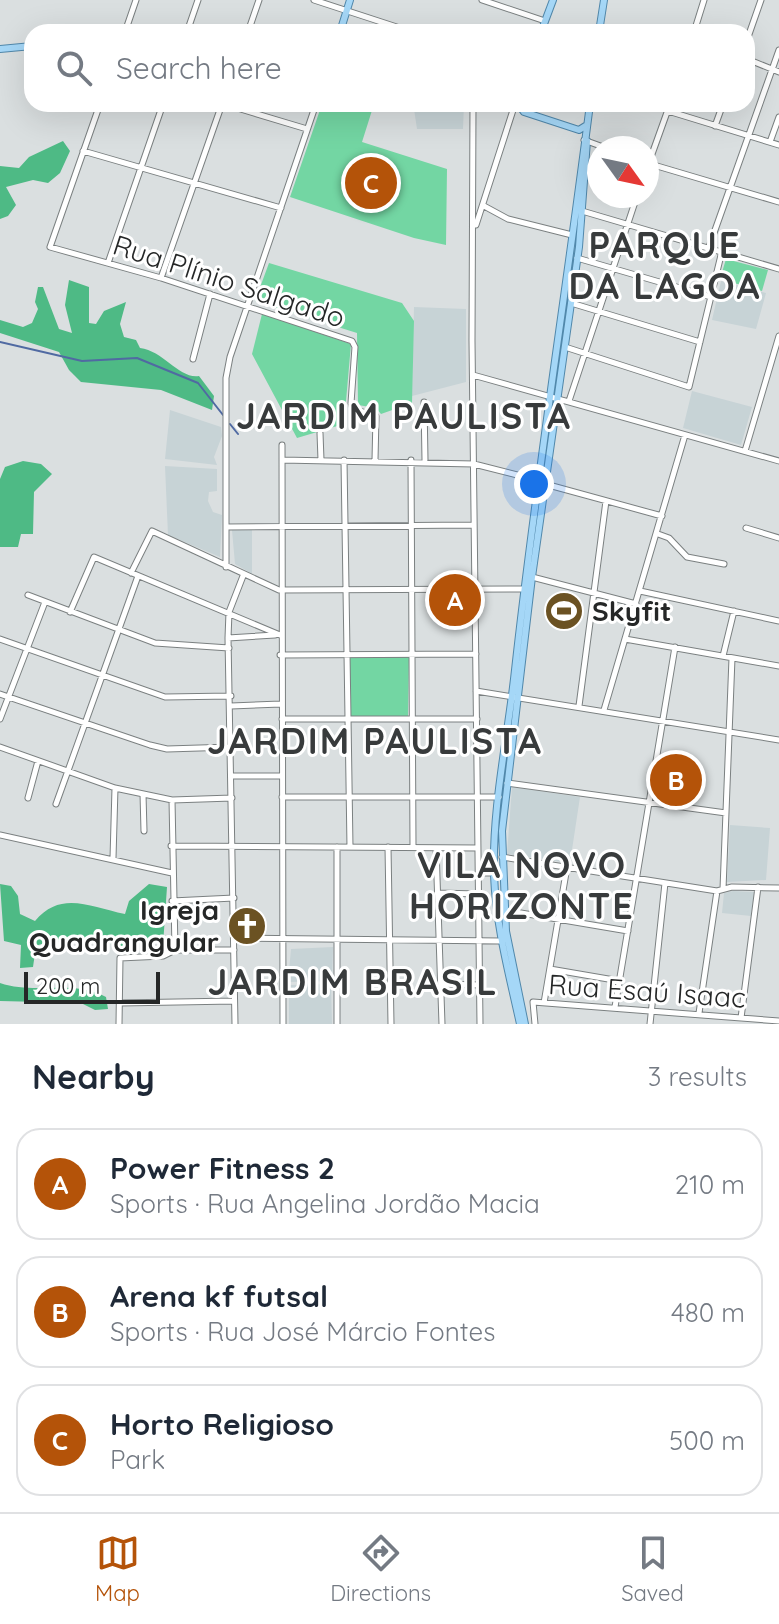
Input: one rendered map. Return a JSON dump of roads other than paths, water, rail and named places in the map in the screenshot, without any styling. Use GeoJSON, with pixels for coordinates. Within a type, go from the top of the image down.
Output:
{"type":"FeatureCollection","features":[{"type":"Feature","properties":{"kind":"main road"},"geometry":{"type":"LineString","coordinates":[[343,24],[350,0]]}},
{"type":"Feature","properties":{"kind":"main road"},"geometry":{"type":"LineString","coordinates":[[544,24],[553,0]]}},
{"type":"Feature","properties":{"kind":"main road"},"geometry":{"type":"LineString","coordinates":[[600,24],[604,0]]}},
{"type":"Feature","properties":{"kind":"main road"},"geometry":{"type":"LineString","coordinates":[[0,49],[24,47]]}},
{"type":"Feature","properties":{"kind":"main road"},"geometry":{"type":"LineString","coordinates":[[524,112],[585,134]]}},
{"type":"Feature","properties":{"kind":"main road"},"geometry":{"type":"LineString","coordinates":[[523,1024],[504,910],[501,856],[524,589],[589,112]]}},
{"type":"Feature","properties":{"kind":"main road"},"geometry":{"type":"LineString","coordinates":[[523,1024],[500,941],[494,873],[499,797],[577,258],[585,134]]}},
{"type":"Feature","properties":{"kind":"street"},"geometry":{"type":"LineString","coordinates":[[128,24],[136,0]]}},
{"type":"Feature","properties":{"kind":"street"},"geometry":{"type":"LineString","coordinates":[[190,24],[198,0]]}},
{"type":"Feature","properties":{"kind":"street"},"geometry":{"type":"LineString","coordinates":[[251,24],[259,0]]}},
{"type":"Feature","properties":{"kind":"street"},"geometry":{"type":"LineString","coordinates":[[314,0],[388,24]]}},
{"type":"Feature","properties":{"kind":"street"},"geometry":{"type":"LineString","coordinates":[[482,0],[545,21]]}},
{"type":"Feature","properties":{"kind":"street"},"geometry":{"type":"LineString","coordinates":[[696,24],[704,0]]}},
{"type":"Feature","properties":{"kind":"street"},"geometry":{"type":"LineString","coordinates":[[753,24],[761,0]]}},
{"type":"Feature","properties":{"kind":"street"},"geometry":{"type":"LineString","coordinates":[[709,247],[776,71],[779,50]]}},
{"type":"Feature","properties":{"kind":"street"},"geometry":{"type":"LineString","coordinates":[[755,62],[776,71]]}},
{"type":"Feature","properties":{"kind":"street"},"geometry":{"type":"LineString","coordinates":[[97,112],[83,151],[281,208]]}},
{"type":"Feature","properties":{"kind":"street"},"geometry":{"type":"LineString","coordinates":[[108,263],[160,112]]}},
{"type":"Feature","properties":{"kind":"street"},"geometry":{"type":"LineString","coordinates":[[161,278],[220,112]]}},
{"type":"Feature","properties":{"kind":"street"},"geometry":{"type":"LineString","coordinates":[[250,112],[307,129]]}},
{"type":"Feature","properties":{"kind":"street"},"geometry":{"type":"LineString","coordinates":[[226,567],[226,378],[246,306],[313,112]]}},
{"type":"Feature","properties":{"kind":"street"},"geometry":{"type":"LineString","coordinates":[[473,112],[480,1024]]}},
{"type":"Feature","properties":{"kind":"street"},"geometry":{"type":"LineString","coordinates":[[474,229],[513,112]]}},
{"type":"Feature","properties":{"kind":"street"},"geometry":{"type":"LineString","coordinates":[[510,121],[524,112]]}},
{"type":"Feature","properties":{"kind":"street"},"geometry":{"type":"LineString","coordinates":[[659,136],[668,112]]}},
{"type":"Feature","properties":{"kind":"street"},"geometry":{"type":"LineString","coordinates":[[679,112],[779,145]]}},
{"type":"Feature","properties":{"kind":"street"},"geometry":{"type":"LineString","coordinates":[[715,126],[720,112]]}},
{"type":"Feature","properties":{"kind":"street"},"geometry":{"type":"LineString","coordinates":[[770,142],[779,117]]}},
{"type":"Feature","properties":{"kind":"street","name":"Rua Plínio Salgado"},"geometry":{"type":"LineString","coordinates":[[83,151],[50,247],[161,278],[352,341],[355,347],[351,403],[353,409],[376,416],[375,460]]}},
{"type":"Feature","properties":{"kind":"street"},"geometry":{"type":"LineString","coordinates":[[659,168],[779,202]]}},
{"type":"Feature","properties":{"kind":"street"},"geometry":{"type":"LineString","coordinates":[[473,207],[484,206],[508,219],[572,233]]}},
{"type":"Feature","properties":{"kind":"street"},"geometry":{"type":"LineString","coordinates":[[569,401],[633,208]]}},
{"type":"Feature","properties":{"kind":"street"},"geometry":{"type":"LineString","coordinates":[[582,211],[779,269]]}},
{"type":"Feature","properties":{"kind":"street"},"geometry":{"type":"LineString","coordinates":[[565,347],[689,387],[722,251]]}},
{"type":"Feature","properties":{"kind":"street"},"geometry":{"type":"LineString","coordinates":[[577,258],[711,297]]}},
{"type":"Feature","properties":{"kind":"street"},"geometry":{"type":"LineString","coordinates":[[193,359],[210,294]]}},
{"type":"Feature","properties":{"kind":"street"},"geometry":{"type":"LineString","coordinates":[[571,303],[700,342]]}},
{"type":"Feature","properties":{"kind":"street"},"geometry":{"type":"LineString","coordinates":[[745,451],[779,336]]}},
{"type":"Feature","properties":{"kind":"street"},"geometry":{"type":"LineString","coordinates":[[473,375],[779,461]]}},
{"type":"Feature","properties":{"kind":"street"},"geometry":{"type":"LineString","coordinates":[[424,402],[425,460]]}},
{"type":"Feature","properties":{"kind":"street"},"geometry":{"type":"LineString","coordinates":[[320,433],[321,461]]}},
{"type":"Feature","properties":{"kind":"street"},"geometry":{"type":"LineString","coordinates":[[604,710],[685,435]]}},
{"type":"Feature","properties":{"kind":"street"},"geometry":{"type":"LineString","coordinates":[[282,445],[283,525],[279,590],[283,1024]]}},
{"type":"Feature","properties":{"kind":"street"},"geometry":{"type":"LineString","coordinates":[[282,460],[425,460],[474,464],[537,480]]}},
{"type":"Feature","properties":{"kind":"street"},"geometry":{"type":"LineString","coordinates":[[344,460],[350,847]]}},
{"type":"Feature","properties":{"kind":"street"},"geometry":{"type":"LineString","coordinates":[[411,460],[413,847]]}},
{"type":"Feature","properties":{"kind":"street"},"geometry":{"type":"LineString","coordinates":[[545,484],[662,516]]}},
{"type":"Feature","properties":{"kind":"street"},"geometry":{"type":"LineString","coordinates":[[579,706],[606,501]]}},
{"type":"Feature","properties":{"kind":"street"},"geometry":{"type":"LineString","coordinates":[[226,527],[474,525]]}},
{"type":"Feature","properties":{"kind":"street"},"geometry":{"type":"LineString","coordinates":[[746,528],[779,538]]}},
{"type":"Feature","properties":{"kind":"street"},"geometry":{"type":"LineString","coordinates":[[56,804],[134,574],[152,531],[243,576],[279,590],[524,589]]}},
{"type":"Feature","properties":{"kind":"street"},"geometry":{"type":"LineString","coordinates":[[658,534],[669,538],[687,557],[724,564]]}},
{"type":"Feature","properties":{"kind":"street"},"geometry":{"type":"LineString","coordinates":[[70,612],[94,557],[229,612],[265,632],[280,635]]}},
{"type":"Feature","properties":{"kind":"street"},"geometry":{"type":"LineString","coordinates":[[235,1024],[228,638],[229,612],[243,576]]}},
{"type":"Feature","properties":{"kind":"street"},"geometry":{"type":"LineString","coordinates":[[532,577],[636,604]]}},
{"type":"Feature","properties":{"kind":"street"},"geometry":{"type":"LineString","coordinates":[[640,591],[779,621]]}},
{"type":"Feature","properties":{"kind":"street"},"geometry":{"type":"LineString","coordinates":[[28,595],[166,646],[229,648]]}},
{"type":"Feature","properties":{"kind":"street"},"geometry":{"type":"LineString","coordinates":[[0,719],[45,602]]}},
{"type":"Feature","properties":{"kind":"street"},"geometry":{"type":"LineString","coordinates":[[723,656],[734,611]]}},
{"type":"Feature","properties":{"kind":"street"},"geometry":{"type":"LineString","coordinates":[[228,638],[265,632]]}},
{"type":"Feature","properties":{"kind":"street"},"geometry":{"type":"LineString","coordinates":[[0,639],[165,697],[231,696]]}},
{"type":"Feature","properties":{"kind":"street"},"geometry":{"type":"LineString","coordinates":[[625,639],[779,666]]}},
{"type":"Feature","properties":{"kind":"street"},"geometry":{"type":"LineString","coordinates":[[615,1007],[675,647]]}},
{"type":"Feature","properties":{"kind":"street"},"geometry":{"type":"LineString","coordinates":[[280,655],[476,654]]}},
{"type":"Feature","properties":{"kind":"street"},"geometry":{"type":"LineString","coordinates":[[699,1013],[720,890],[732,658]]}},
{"type":"Feature","properties":{"kind":"street"},"geometry":{"type":"LineString","coordinates":[[476,691],[779,740]]}},
{"type":"Feature","properties":{"kind":"street"},"geometry":{"type":"LineString","coordinates":[[0,694],[85,725],[167,749],[232,747]]}},
{"type":"Feature","properties":{"kind":"street"},"geometry":{"type":"LineString","coordinates":[[231,706],[281,704]]}},
{"type":"Feature","properties":{"kind":"street"},"geometry":{"type":"LineString","coordinates":[[281,719],[477,719]]}},
{"type":"Feature","properties":{"kind":"street"},"geometry":{"type":"LineString","coordinates":[[0,747],[115,788],[172,800],[232,798]]}},
{"type":"Feature","properties":{"kind":"street"},"geometry":{"type":"LineString","coordinates":[[28,798],[38,761]]}},
{"type":"Feature","properties":{"kind":"street"},"geometry":{"type":"LineString","coordinates":[[232,776],[280,776]]}},
{"type":"Feature","properties":{"kind":"street"},"geometry":{"type":"LineString","coordinates":[[507,783],[726,813]]}},
{"type":"Feature","properties":{"kind":"street"},"geometry":{"type":"LineString","coordinates":[[113,858],[115,788]]}},
{"type":"Feature","properties":{"kind":"street"},"geometry":{"type":"LineString","coordinates":[[143,794],[144,831]]}},
{"type":"Feature","properties":{"kind":"street"},"geometry":{"type":"LineString","coordinates":[[282,797],[499,797]]}},
{"type":"Feature","properties":{"kind":"street"},"geometry":{"type":"LineString","coordinates":[[172,800],[175,950]]}},
{"type":"Feature","properties":{"kind":"street"},"geometry":{"type":"LineString","coordinates":[[0,835],[172,873]]}},
{"type":"Feature","properties":{"kind":"street"},"geometry":{"type":"LineString","coordinates":[[171,846],[478,848]]}},
{"type":"Feature","properties":{"kind":"street"},"geometry":{"type":"LineString","coordinates":[[337,847],[337,1024]]}},
{"type":"Feature","properties":{"kind":"street"},"geometry":{"type":"LineString","coordinates":[[388,847],[391,1024]]}},
{"type":"Feature","properties":{"kind":"street"},"geometry":{"type":"LineString","coordinates":[[436,848],[442,1024]]}},
{"type":"Feature","properties":{"kind":"street"},"geometry":{"type":"LineString","coordinates":[[501,856],[720,890],[779,888]]}},
{"type":"Feature","properties":{"kind":"street"},"geometry":{"type":"LineString","coordinates":[[544,1003],[567,867]]}},
{"type":"Feature","properties":{"kind":"street"},"geometry":{"type":"LineString","coordinates":[[479,873],[494,873]]}},
{"type":"Feature","properties":{"kind":"street"},"geometry":{"type":"LineString","coordinates":[[650,1024],[665,883]]}},
{"type":"Feature","properties":{"kind":"street"},"geometry":{"type":"LineString","coordinates":[[741,1018],[758,887]]}},
{"type":"Feature","properties":{"kind":"street"},"geometry":{"type":"LineString","coordinates":[[437,893],[479,894]]}},
{"type":"Feature","properties":{"kind":"street"},"geometry":{"type":"LineString","coordinates":[[172,901],[234,898]]}},
{"type":"Feature","properties":{"kind":"street"},"geometry":{"type":"LineString","coordinates":[[504,910],[628,931]]}},
{"type":"Feature","properties":{"kind":"street"},"geometry":{"type":"LineString","coordinates":[[234,938],[500,941]]}},
{"type":"Feature","properties":{"kind":"street"},"geometry":{"type":"LineString","coordinates":[[119,1024],[120,958],[163,956],[175,950],[234,950]]}},
{"type":"Feature","properties":{"kind":"street"},"geometry":{"type":"LineString","coordinates":[[550,969],[620,981]]}},
{"type":"Feature","properties":{"kind":"street"},"geometry":{"type":"LineString","coordinates":[[442,984],[480,985]]}},
{"type":"Feature","properties":{"kind":"street"},"geometry":{"type":"LineString","coordinates":[[120,1003],[234,1001]]}},
{"type":"Feature","properties":{"kind":"street","name":"Rua Esaú Isaac"},"geometry":{"type":"LineString","coordinates":[[535,1024],[533,1002],[779,1021]]}},
{"type":"Feature","properties":{"kind":"waterway"},"geometry":{"type":"LineString","coordinates":[[0,342],[82,361],[137,358],[198,383],[223,415]]}},
{"type":"Feature","properties":{"kind":"waterway"},"geometry":{"type":"LineString","coordinates":[[230,424],[238,434]]}},
{"type":"Feature","properties":{"kind":"place","name":"Horto Religioso"},"geometry":{"type":"Point","coordinates":[371,183]}},
{"type":"Feature","properties":{"kind":"place","name":"Power Fitness 2"},"geometry":{"type":"Point","coordinates":[455,600]}},
{"type":"Feature","properties":{"kind":"place","name":"Skyfit"},"geometry":{"type":"Point","coordinates":[564,611]}},
{"type":"Feature","properties":{"kind":"place","name":"Arena kf futsal"},"geometry":{"type":"Point","coordinates":[676,780]}},
{"type":"Feature","properties":{"kind":"place","name":"Igreja Quadrangular"},"geometry":{"type":"Point","coordinates":[247,926]}},
{"type":"Feature","properties":{"kind":"district","name":"PARQUE DA LAGOA"},"geometry":{"type":"Point","coordinates":[665,266]}},
{"type":"Feature","properties":{"kind":"district","name":"JARDIM PAULISTA"},"geometry":{"type":"Point","coordinates":[404,416]}},
{"type":"Feature","properties":{"kind":"district","name":"JARDIM PAULISTA"},"geometry":{"type":"Point","coordinates":[375,741]}},
{"type":"Feature","properties":{"kind":"district","name":"VILA NOVO HORIZONTE"},"geometry":{"type":"Point","coordinates":[522,886]}},
{"type":"Feature","properties":{"kind":"district","name":"JARDIM BRASIL"},"geometry":{"type":"Point","coordinates":[353,982]}}]}
